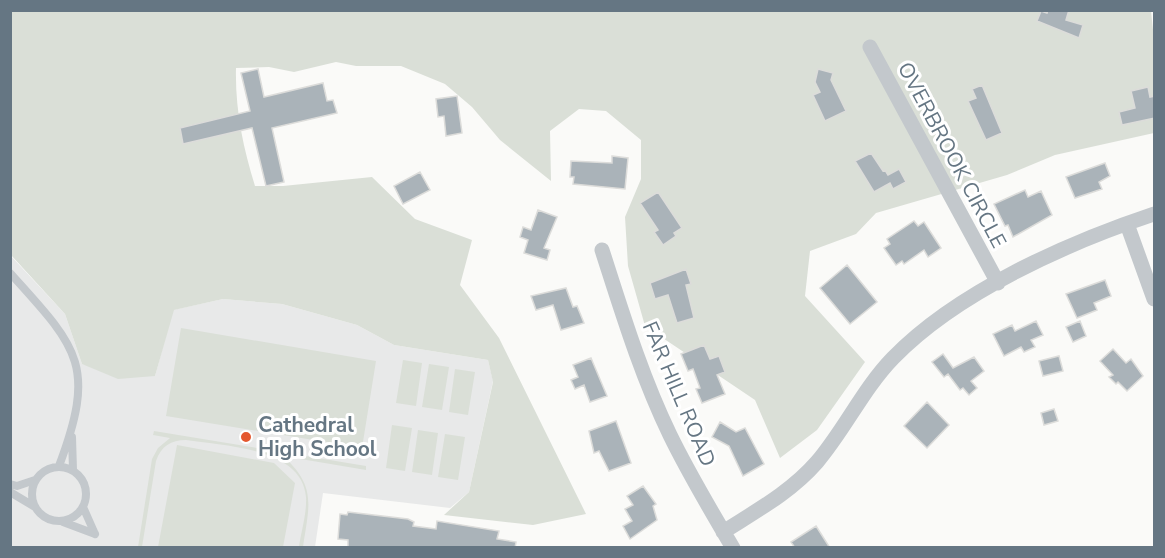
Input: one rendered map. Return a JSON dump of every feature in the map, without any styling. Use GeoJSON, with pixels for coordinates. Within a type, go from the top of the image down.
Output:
{"type":"FeatureCollection","features":[{"type":"Feature","properties":{"kind":"street","name":"OVERBROOK CIRCLE"},"geometry":{"type":"LineString","coordinates":[[870,47],[998,283]]}},
{"type":"Feature","properties":{"kind":"street"},"geometry":{"type":"LineString","coordinates":[[723,532],[786,491],[803,477],[831,443],[876,378],[911,340],[946,313],[1058,252],[1155,214]]}},
{"type":"Feature","properties":{"kind":"street"},"geometry":{"type":"LineString","coordinates":[[1127,224],[1155,299]]}},
{"type":"Feature","properties":{"kind":"street","name":"FAR HILL ROAD"},"geometry":{"type":"LineString","coordinates":[[602,250],[650,389],[687,470],[733,548]]}},
{"type":"Feature","properties":{"kind":"lane"},"geometry":{"type":"LineString","coordinates":[[10,273],[54,321],[71,349],[78,382],[72,433],[73,470]]}},
{"type":"Feature","properties":{"kind":"lane"},"geometry":{"type":"LineString","coordinates":[[59,466],[72,433]]}},
{"type":"Feature","properties":{"kind":"lane"},"geometry":{"type":"LineString","coordinates":[[36,507],[32,489],[45,470],[59,466],[73,470],[84,482],[86,499],[83,507],[73,517],[59,521]]}},
{"type":"Feature","properties":{"kind":"lane"},"geometry":{"type":"LineString","coordinates":[[10,484],[17,486],[36,480]]}},
{"type":"Feature","properties":{"kind":"lane"},"geometry":{"type":"LineString","coordinates":[[10,492],[36,507],[45,517],[95,534],[83,507]]}},
{"type":"Feature","properties":{"kind":"shaded area"},"geometry":{"type":"Polygon","coordinates":[[[11,11],[1151,11],[1154,39],[1154,133],[1055,155],[1007,175],[876,213],[856,234],[810,251],[805,296],[865,362],[817,430],[780,458],[755,400],[645,326],[628,266],[625,217],[641,179],[641,140],[606,111],[579,109],[550,131],[551,181],[500,140],[472,107],[445,84],[401,66],[356,66],[336,62],[294,72],[269,67],[236,68],[241,128],[255,186],[283,186],[372,177],[415,219],[472,240],[460,285],[499,338],[586,514],[533,525],[444,515],[469,492],[493,382],[488,360],[394,345],[357,325],[282,304],[223,299],[174,310],[155,376],[118,379],[82,364],[65,314],[11,255],[11,11]]]}},
{"type":"Feature","properties":{"kind":"shaded area","name":"Cathedral High School"},"geometry":{"type":"Polygon","coordinates":[[[10,255],[65,314],[82,364],[155,376],[173,310],[223,299],[282,304],[357,325],[394,345],[488,360],[493,381],[469,492],[450,508],[323,493],[315,547],[11,547],[10,255]]]}},
{"type":"Feature","properties":{"kind":"shaded area"},"geometry":{"type":"Polygon","coordinates":[[[181,328],[376,361],[362,448],[166,416],[181,328]]]}},
{"type":"Feature","properties":{"kind":"shaded area"},"geometry":{"type":"Polygon","coordinates":[[[403,360],[422,363],[416,406],[396,403],[403,360]]]}},
{"type":"Feature","properties":{"kind":"shaded area"},"geometry":{"type":"Polygon","coordinates":[[[429,364],[449,367],[442,410],[422,407],[429,364]]]}},
{"type":"Feature","properties":{"kind":"shaded area"},"geometry":{"type":"Polygon","coordinates":[[[455,369],[475,372],[468,415],[449,412],[455,369]]]}},
{"type":"Feature","properties":{"kind":"shaded area"},"geometry":{"type":"Polygon","coordinates":[[[392,425],[412,428],[405,471],[386,468],[392,425]]]}},
{"type":"Feature","properties":{"kind":"shaded area"},"geometry":{"type":"Polygon","coordinates":[[[418,430],[438,433],[432,475],[412,472],[418,430]]]}},
{"type":"Feature","properties":{"kind":"shaded area"},"geometry":{"type":"Polygon","coordinates":[[[154,431],[366,466],[366,470],[283,456],[301,477],[308,497],[303,547],[299,547],[306,497],[301,480],[291,468],[276,459],[239,447],[186,440],[176,441],[164,448],[156,461],[142,547],[138,547],[152,459],[158,448],[170,438],[153,435],[154,431]]]}},
{"type":"Feature","properties":{"kind":"shaded area"},"geometry":{"type":"Polygon","coordinates":[[[445,434],[465,437],[458,480],[438,477],[445,434]]]}},
{"type":"Feature","properties":{"kind":"shaded area"},"geometry":{"type":"Polygon","coordinates":[[[177,445],[274,463],[295,483],[283,547],[158,547],[177,445]]]}},
{"type":"Feature","properties":{"kind":"building"},"geometry":{"type":"Polygon","coordinates":[[[1048,10],[1069,10],[1066,20],[1083,25],[1079,38],[1037,21],[1041,11],[1047,13],[1048,10]]]}},
{"type":"Feature","properties":{"kind":"building"},"geometry":{"type":"Polygon","coordinates":[[[258,69],[264,97],[323,83],[327,101],[333,100],[337,113],[272,128],[284,182],[266,186],[252,128],[183,144],[180,128],[250,111],[241,73],[258,69]]]}},
{"type":"Feature","properties":{"kind":"building"},"geometry":{"type":"Polygon","coordinates":[[[818,69],[833,73],[831,80],[846,111],[825,121],[813,95],[820,92],[815,82],[818,69]]]}},
{"type":"Feature","properties":{"kind":"building"},"geometry":{"type":"Polygon","coordinates":[[[982,85],[1002,133],[986,140],[968,101],[976,98],[972,89],[982,85]]]}},
{"type":"Feature","properties":{"kind":"building"},"geometry":{"type":"Polygon","coordinates":[[[1148,87],[1150,97],[1155,96],[1155,118],[1122,125],[1119,112],[1135,108],[1131,91],[1148,87]]]}},
{"type":"Feature","properties":{"kind":"building"},"geometry":{"type":"Polygon","coordinates":[[[457,96],[462,133],[446,136],[444,116],[438,117],[436,99],[457,96]]]}},
{"type":"Feature","properties":{"kind":"building"},"geometry":{"type":"Polygon","coordinates":[[[871,153],[883,171],[885,170],[888,175],[899,169],[906,182],[893,189],[890,183],[874,192],[855,161],[871,153]]]}},
{"type":"Feature","properties":{"kind":"building"},"geometry":{"type":"Polygon","coordinates":[[[612,156],[628,158],[625,189],[573,184],[574,177],[570,177],[571,161],[612,163],[612,156]]]}},
{"type":"Feature","properties":{"kind":"building"},"geometry":{"type":"Polygon","coordinates":[[[1105,163],[1110,176],[1099,182],[1102,189],[1075,198],[1066,177],[1105,163]]]}},
{"type":"Feature","properties":{"kind":"building"},"geometry":{"type":"Polygon","coordinates":[[[420,172],[430,190],[403,204],[394,186],[420,172]]]}},
{"type":"Feature","properties":{"kind":"building"},"geometry":{"type":"Polygon","coordinates":[[[1025,190],[1028,197],[1041,191],[1052,215],[1013,237],[994,204],[1025,190]]]}},
{"type":"Feature","properties":{"kind":"building"},"geometry":{"type":"Polygon","coordinates":[[[658,192],[682,228],[674,233],[676,236],[663,245],[654,232],[658,230],[640,203],[658,192]]]}},
{"type":"Feature","properties":{"kind":"building"},"geometry":{"type":"Polygon","coordinates":[[[538,210],[557,217],[544,248],[550,250],[547,260],[524,253],[528,240],[520,237],[523,227],[531,230],[538,210]]]}},
{"type":"Feature","properties":{"kind":"building"},"geometry":{"type":"Polygon","coordinates":[[[914,221],[918,226],[924,222],[941,248],[928,257],[924,250],[904,264],[902,261],[896,265],[884,248],[890,244],[887,239],[914,221]]]}},
{"type":"Feature","properties":{"kind":"building"},"geometry":{"type":"Polygon","coordinates":[[[847,265],[877,302],[850,324],[820,288],[847,265]]]}},
{"type":"Feature","properties":{"kind":"building"},"geometry":{"type":"Polygon","coordinates":[[[686,269],[691,284],[686,285],[694,318],[677,323],[668,295],[655,299],[650,283],[686,269]]]}},
{"type":"Feature","properties":{"kind":"building"},"geometry":{"type":"Polygon","coordinates":[[[1105,280],[1111,296],[1094,303],[1097,310],[1077,318],[1066,294],[1105,280]]]}},
{"type":"Feature","properties":{"kind":"building"},"geometry":{"type":"Polygon","coordinates":[[[566,288],[573,307],[577,306],[584,323],[561,330],[553,305],[536,310],[531,296],[566,288]]]}},
{"type":"Feature","properties":{"kind":"building"},"geometry":{"type":"Polygon","coordinates":[[[1036,321],[1043,335],[1031,340],[1035,347],[1024,352],[1021,347],[1004,356],[993,334],[1012,325],[1015,331],[1036,321]]]}},
{"type":"Feature","properties":{"kind":"building"},"geometry":{"type":"Polygon","coordinates":[[[1080,321],[1086,336],[1073,342],[1066,327],[1080,321]]]}},
{"type":"Feature","properties":{"kind":"building"},"geometry":{"type":"Polygon","coordinates":[[[704,345],[710,359],[719,356],[725,372],[717,375],[725,394],[702,403],[696,389],[700,388],[693,369],[688,371],[681,354],[704,345]]]}},
{"type":"Feature","properties":{"kind":"building"},"geometry":{"type":"Polygon","coordinates":[[[1113,349],[1126,363],[1131,359],[1143,376],[1127,391],[1109,377],[1113,375],[1100,361],[1113,349]]]}},
{"type":"Feature","properties":{"kind":"building"},"geometry":{"type":"Polygon","coordinates":[[[943,354],[953,368],[974,357],[984,371],[971,381],[977,388],[969,395],[963,388],[960,390],[948,374],[944,377],[932,362],[943,354]]]}},
{"type":"Feature","properties":{"kind":"building"},"geometry":{"type":"Polygon","coordinates":[[[1059,356],[1063,371],[1043,376],[1039,361],[1059,356]]]}},
{"type":"Feature","properties":{"kind":"building"},"geometry":{"type":"Polygon","coordinates":[[[591,358],[607,396],[590,402],[584,385],[575,389],[571,380],[578,377],[573,365],[591,358]]]}},
{"type":"Feature","properties":{"kind":"building"},"geometry":{"type":"Polygon","coordinates":[[[927,402],[949,425],[927,448],[904,426],[927,402]]]}},
{"type":"Feature","properties":{"kind":"building"},"geometry":{"type":"Polygon","coordinates":[[[1054,409],[1058,421],[1044,425],[1041,413],[1054,409]]]}},
{"type":"Feature","properties":{"kind":"building"},"geometry":{"type":"Polygon","coordinates":[[[616,421],[631,463],[609,471],[599,451],[594,453],[589,431],[616,421]]]}},
{"type":"Feature","properties":{"kind":"building"},"geometry":{"type":"Polygon","coordinates":[[[720,422],[736,432],[745,428],[764,464],[743,476],[729,446],[712,437],[720,422]]]}},
{"type":"Feature","properties":{"kind":"building"},"geometry":{"type":"Polygon","coordinates":[[[643,486],[656,504],[653,506],[657,520],[630,539],[623,526],[632,521],[625,509],[633,505],[627,496],[643,486]]]}},
{"type":"Feature","properties":{"kind":"building"},"geometry":{"type":"Polygon","coordinates":[[[348,512],[408,519],[414,522],[413,526],[436,529],[437,521],[499,531],[497,539],[516,542],[515,548],[348,548],[348,540],[338,539],[340,514],[347,515],[348,512]]]}},
{"type":"Feature","properties":{"kind":"building"},"geometry":{"type":"Polygon","coordinates":[[[816,526],[830,548],[795,548],[791,542],[816,526]]]}},
{"type":"Feature","properties":{"kind":"place","name":"Cathedral High School"},"geometry":{"type":"Point","coordinates":[246,437]}}]}
